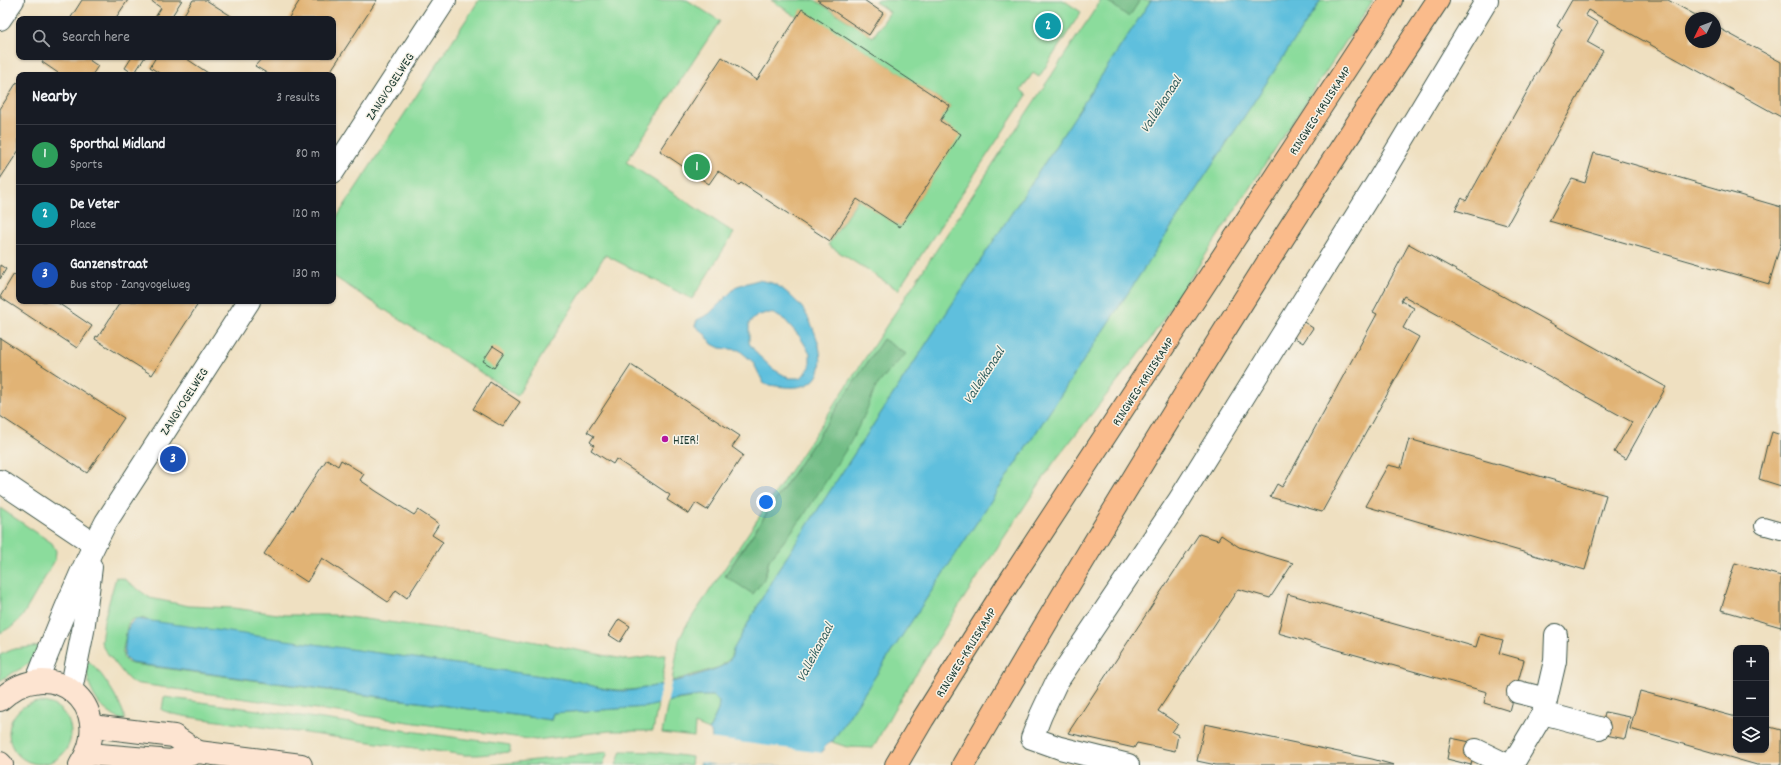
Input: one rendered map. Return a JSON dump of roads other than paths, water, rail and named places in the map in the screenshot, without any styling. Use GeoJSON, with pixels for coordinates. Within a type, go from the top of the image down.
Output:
{"type":"FeatureCollection","features":[{"type":"Feature","properties":{"kind":"main road","name":"RINGWEG-KRUISKAMP"},"geometry":{"type":"LineString","coordinates":[[896,765],[922,719],[1008,584],[1391,0]]}},
{"type":"Feature","properties":{"kind":"main road"},"geometry":{"type":"LineString","coordinates":[[963,765],[1120,498],[1359,119],[1438,0]]}},
{"type":"Feature","properties":{"kind":"street","name":"ZANGVOGELWEG"},"geometry":{"type":"LineString","coordinates":[[336,167],[445,0]]}},
{"type":"Feature","properties":{"kind":"street"},"geometry":{"type":"LineString","coordinates":[[1128,765],[1060,748],[1032,738],[1056,683],[1178,502],[1378,181],[1487,0]]}},
{"type":"Feature","properties":{"kind":"street","name":"ZANGVOGELWEG"},"geometry":{"type":"LineString","coordinates":[[38,680],[59,624],[94,544],[116,505],[247,304]]}},
{"type":"Feature","properties":{"kind":"street"},"geometry":{"type":"LineString","coordinates":[[0,481],[94,544]]}},
{"type":"Feature","properties":{"kind":"street","name":"ZANGVOGELWEG"},"geometry":{"type":"LineString","coordinates":[[71,690],[83,632],[94,544]]}},
{"type":"Feature","properties":{"kind":"street"},"geometry":{"type":"LineString","coordinates":[[1512,765],[1545,706],[1555,661],[1556,635]]}},
{"type":"Feature","properties":{"kind":"street"},"geometry":{"type":"LineString","coordinates":[[0,700],[10,690],[23,683],[38,680],[55,682],[71,690],[83,702],[89,714],[92,726],[92,740],[84,759],[171,761],[198,752],[301,765]]}},
{"type":"Feature","properties":{"kind":"street"},"geometry":{"type":"LineString","coordinates":[[1518,692],[1545,706],[1599,728]]}},
{"type":"Feature","properties":{"kind":"street"},"geometry":{"type":"LineString","coordinates":[[92,726],[174,736],[198,752]]}},
{"type":"Feature","properties":{"kind":"street"},"geometry":{"type":"LineString","coordinates":[[1476,750],[1507,765]]}},
{"type":"Feature","properties":{"kind":"lane"},"geometry":{"type":"LineString","coordinates":[[1763,526],[1781,531]]}},
{"type":"Feature","properties":{"kind":"water","name":"Valleikanaal"},"geometry":{"type":"Polygon","coordinates":[[[1151,0],[1321,0],[832,742],[826,745],[814,765],[700,765],[712,737],[709,730],[718,710],[719,702],[714,696],[699,696],[679,699],[647,707],[553,713],[551,720],[131,663],[127,660],[124,655],[126,634],[130,625],[137,619],[577,681],[600,688],[618,691],[660,685],[692,677],[724,665],[731,658],[733,650],[775,575],[1151,0]]]}},
{"type":"Feature","properties":{"kind":"water"},"geometry":{"type":"Polygon","coordinates":[[[758,280],[770,282],[779,286],[801,306],[813,327],[820,351],[821,362],[819,373],[813,381],[803,386],[794,387],[764,384],[753,362],[739,350],[720,348],[712,344],[706,335],[695,326],[697,320],[709,314],[737,286],[758,280]],[[766,313],[757,316],[749,323],[749,343],[757,354],[773,369],[789,378],[801,378],[810,367],[810,353],[800,337],[785,320],[774,314],[766,313]]]}},
{"type":"Feature","properties":{"kind":"place","name":"De Veter"},"geometry":{"type":"Point","coordinates":[1048,26]}},
{"type":"Feature","properties":{"kind":"place","name":"Sporthal Midland"},"geometry":{"type":"Point","coordinates":[697,167]}},
{"type":"Feature","properties":{"kind":"place","name":"HIER!"},"geometry":{"type":"Point","coordinates":[665,439]}},
{"type":"Feature","properties":{"kind":"place","name":"Ganzenstraat"},"geometry":{"type":"Point","coordinates":[173,459]}}]}
